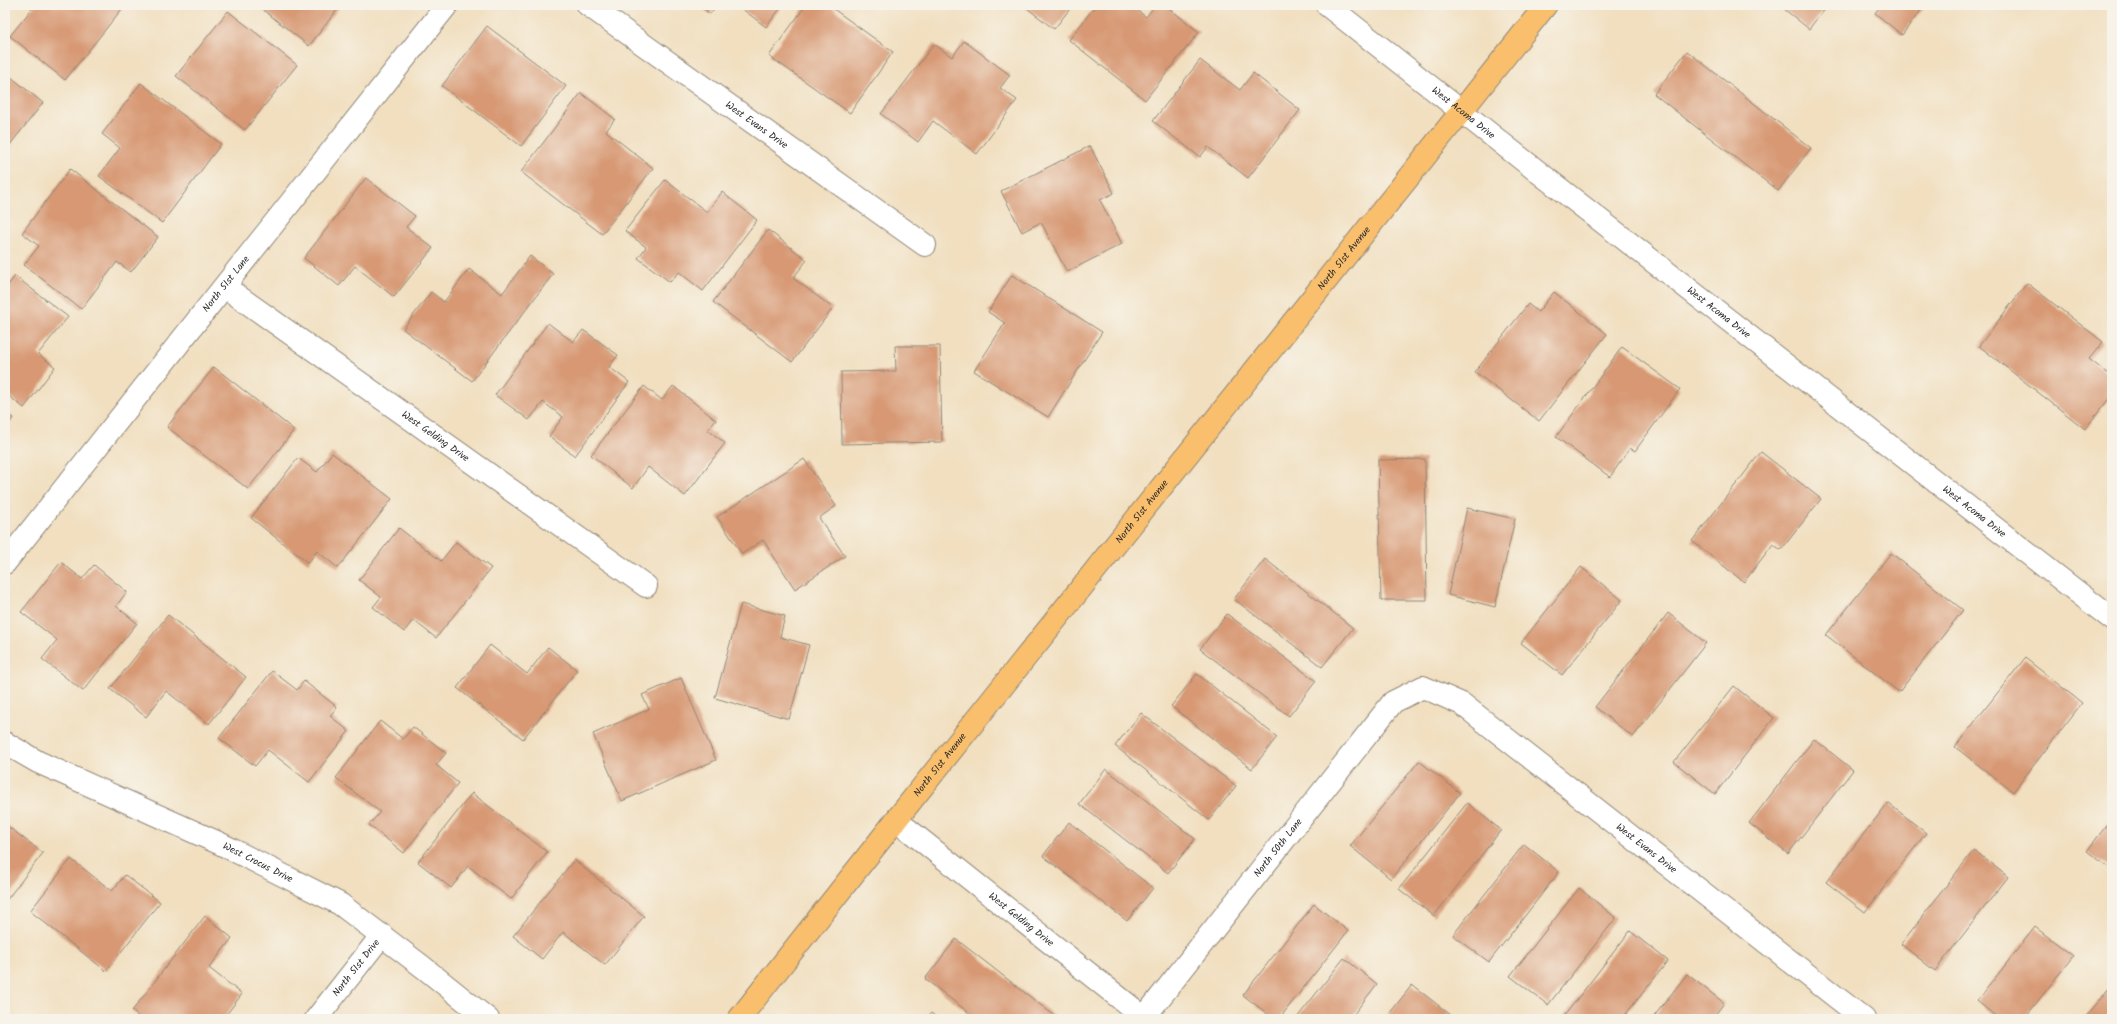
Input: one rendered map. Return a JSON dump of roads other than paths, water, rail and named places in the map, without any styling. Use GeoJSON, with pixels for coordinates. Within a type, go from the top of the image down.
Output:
{"type":"FeatureCollection","features":[{"type":"Feature","properties":{"kind":"main road","name":"North 51st Avenue"},"geometry":{"type":"LineString","coordinates":[[739,1019],[1546,5]]}},
{"type":"Feature","properties":{"kind":"street","name":"North 51st Lane"},"geometry":{"type":"LineString","coordinates":[[5,562],[448,5]]}},
{"type":"Feature","properties":{"kind":"street","name":"West Evans Drive"},"geometry":{"type":"LineString","coordinates":[[588,5],[925,245]]}},
{"type":"Feature","properties":{"kind":"street","name":"West Acoma Drive"},"geometry":{"type":"LineString","coordinates":[[1327,5],[2112,619]]}},
{"type":"Feature","properties":{"kind":"street","name":"West Gelding Drive"},"geometry":{"type":"LineString","coordinates":[[225,287],[646,586]]}},
{"type":"Feature","properties":{"kind":"street","name":"West Evans Drive"},"geometry":{"type":"LineString","coordinates":[[1423,687],[1462,704],[1864,1019]]}},
{"type":"Feature","properties":{"kind":"street","name":"North 50th Lane"},"geometry":{"type":"LineString","coordinates":[[1144,1018],[1393,702],[1423,687]]}},
{"type":"Feature","properties":{"kind":"street","name":"West Crocus Drive"},"geometry":{"type":"LineString","coordinates":[[5,743],[38,762],[221,844],[340,904],[382,935],[488,1019]]}},
{"type":"Feature","properties":{"kind":"street","name":"West Gelding Drive"},"geometry":{"type":"LineString","coordinates":[[896,820],[1144,1018]]}},
{"type":"Feature","properties":{"kind":"street","name":"North 51st Drive"},"geometry":{"type":"LineString","coordinates":[[316,1019],[382,935]]}}]}
